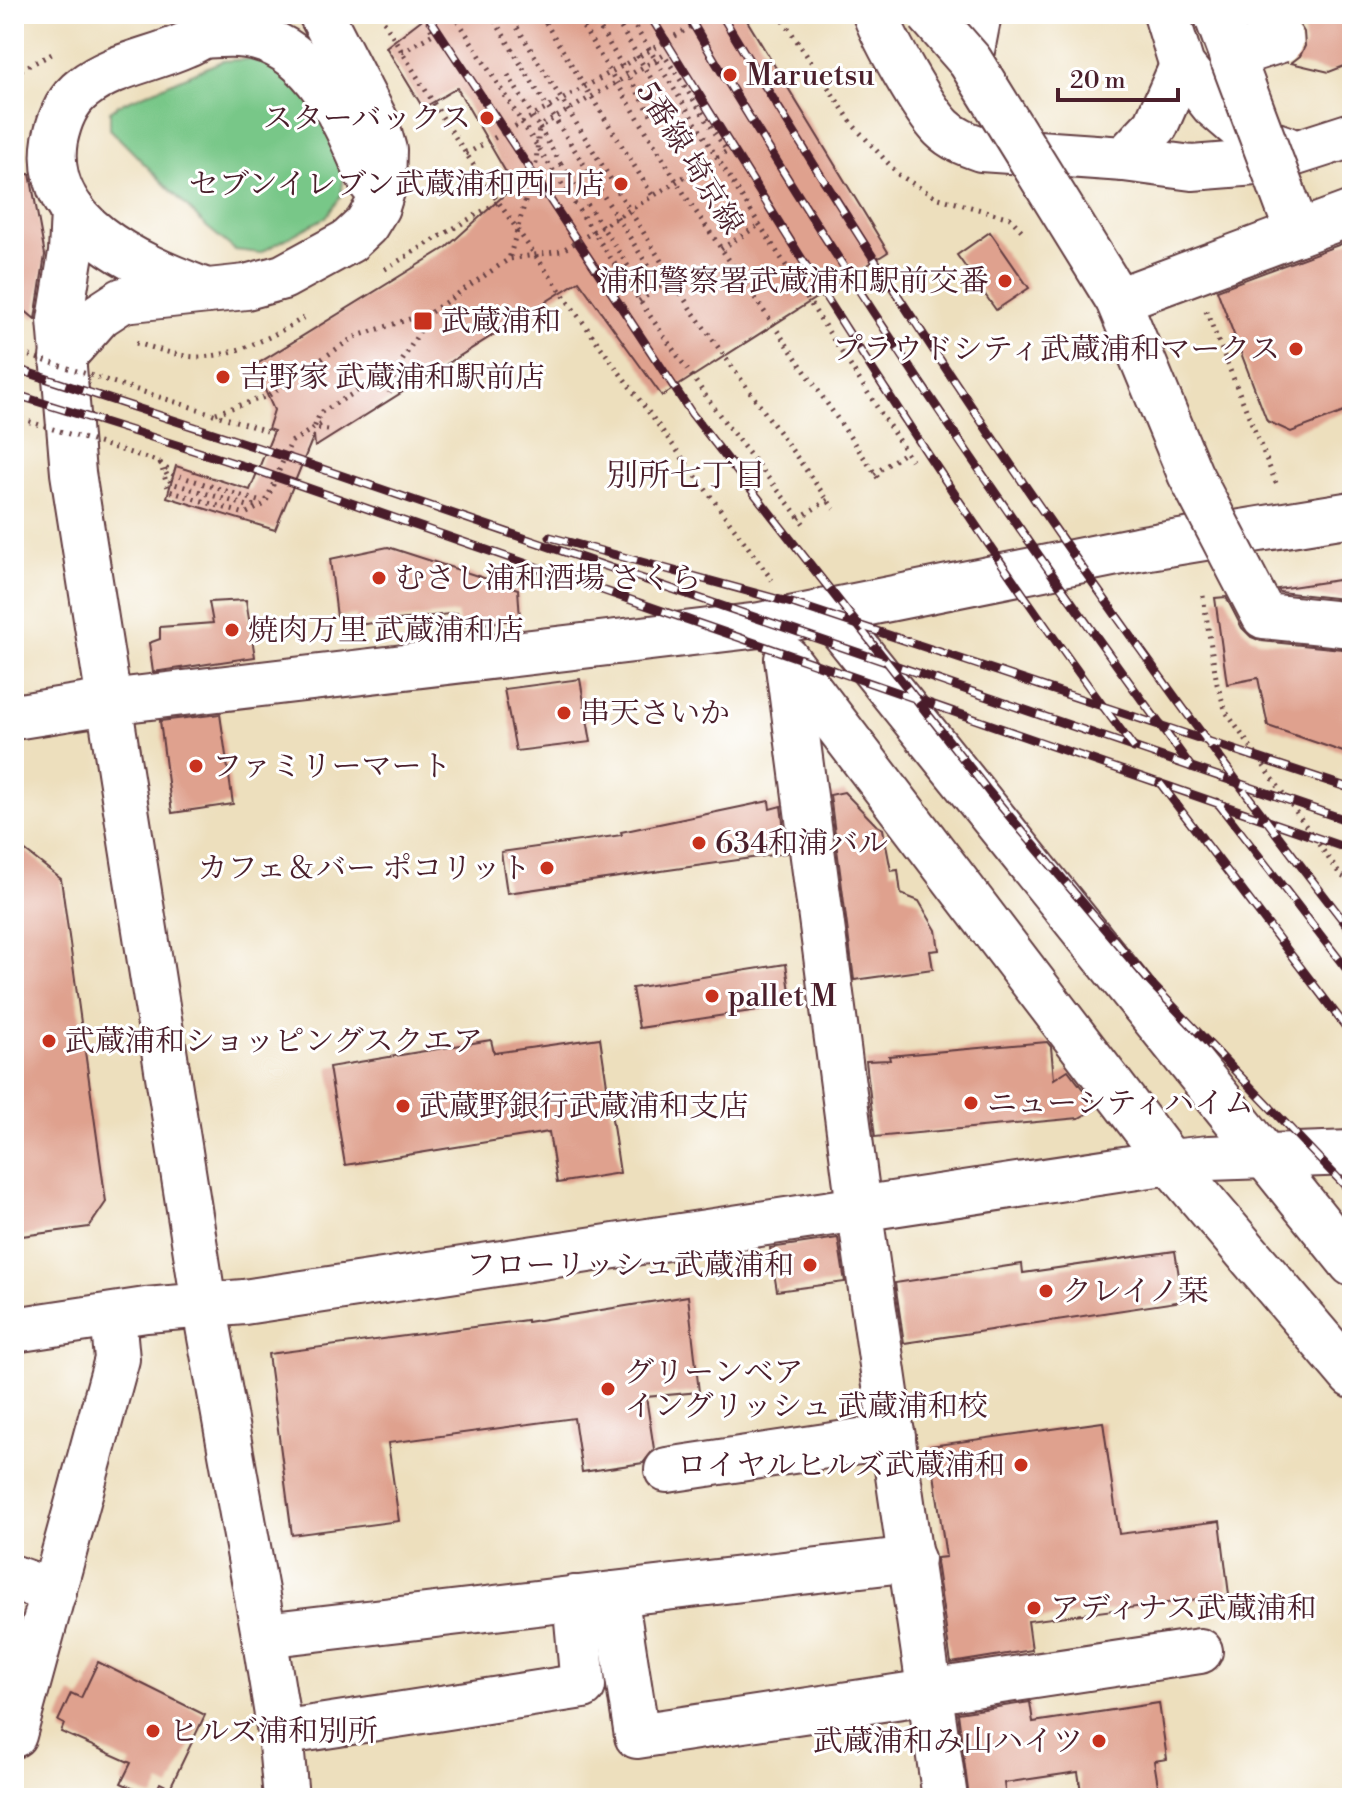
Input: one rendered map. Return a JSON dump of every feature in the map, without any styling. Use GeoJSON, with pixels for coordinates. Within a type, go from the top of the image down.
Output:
{"type":"FeatureCollection","features":[{"type":"Feature","properties":{"kind":"street"},"geometry":{"type":"LineString","coordinates":[[62,358],[100,315],[123,300],[246,287],[283,277],[315,261],[366,225],[379,201],[385,168],[376,121],[321,14]]}},
{"type":"Feature","properties":{"kind":"street"},"geometry":{"type":"LineString","coordinates":[[875,14],[930,114],[944,131],[963,143],[981,149],[1124,159],[1192,168],[1268,162],[1352,135]]}},
{"type":"Feature","properties":{"kind":"street"},"geometry":{"type":"LineString","coordinates":[[929,14],[970,61],[1118,300],[1190,474],[1264,616],[1352,625]]}},
{"type":"Feature","properties":{"kind":"street"},"geometry":{"type":"LineString","coordinates":[[970,61],[979,14]]}},
{"type":"Feature","properties":{"kind":"street"},"geometry":{"type":"LineString","coordinates":[[1166,14],[1182,66],[1213,105],[1249,136],[1302,152]]}},
{"type":"Feature","properties":{"kind":"street"},"geometry":{"type":"LineString","coordinates":[[1216,14],[1298,233]]}},
{"type":"Feature","properties":{"kind":"street"},"geometry":{"type":"LineString","coordinates":[[211,292],[123,255],[96,235],[73,211],[58,180],[53,156],[58,125],[68,104],[82,89],[102,76],[187,45],[216,25],[230,34],[258,38],[296,57],[312,72],[330,98],[379,201]]}},
{"type":"Feature","properties":{"kind":"street"},"geometry":{"type":"LineString","coordinates":[[1231,56],[1281,40]]}},
{"type":"Feature","properties":{"kind":"street"},"geometry":{"type":"LineString","coordinates":[[1124,159],[1156,125],[1182,66]]}},
{"type":"Feature","properties":{"kind":"street"},"geometry":{"type":"LineString","coordinates":[[73,211],[71,253],[60,320],[71,459],[204,1304],[280,1733],[286,1798]]}},
{"type":"Feature","properties":{"kind":"street"},"geometry":{"type":"LineString","coordinates":[[1118,300],[1352,213]]}},
{"type":"Feature","properties":{"kind":"street"},"geometry":{"type":"LineString","coordinates":[[14,717],[769,606],[826,610],[1137,549],[1352,514]]}},
{"type":"Feature","properties":{"kind":"street"},"geometry":{"type":"LineString","coordinates":[[769,606],[787,659],[859,1207],[945,1798]]}},
{"type":"Feature","properties":{"kind":"street"},"geometry":{"type":"LineString","coordinates":[[826,610],[1352,1264]]}},
{"type":"Feature","properties":{"kind":"street"},"geometry":{"type":"LineString","coordinates":[[787,659],[1170,1162],[1352,1376]]}},
{"type":"Feature","properties":{"kind":"street"},"geometry":{"type":"LineString","coordinates":[[14,1330],[204,1304],[259,1300],[1170,1162],[1352,1153]]}},
{"type":"Feature","properties":{"kind":"street"},"geometry":{"type":"LineString","coordinates":[[14,1735],[34,1585],[117,1359],[113,1316]]}},
{"type":"Feature","properties":{"kind":"street"},"geometry":{"type":"LineString","coordinates":[[667,1470],[893,1436]]}},
{"type":"Feature","properties":{"kind":"street"},"geometry":{"type":"LineString","coordinates":[[264,1635],[912,1559]]}},
{"type":"Feature","properties":{"kind":"street"},"geometry":{"type":"LineString","coordinates":[[595,1596],[637,1736],[1200,1651]]}},
{"type":"Feature","properties":{"kind":"street"},"geometry":{"type":"LineString","coordinates":[[280,1733],[583,1686],[595,1596]]}},
{"type":"Feature","properties":{"kind":"path"},"geometry":{"type":"LineString","coordinates":[[380,14],[466,154],[769,606]]}},
{"type":"Feature","properties":{"kind":"path"},"geometry":{"type":"LineString","coordinates":[[402,52],[433,34],[425,14]]}},
{"type":"Feature","properties":{"kind":"path"},"geometry":{"type":"LineString","coordinates":[[454,14],[539,152],[639,301],[715,409],[806,527]]}},
{"type":"Feature","properties":{"kind":"path"},"geometry":{"type":"LineString","coordinates":[[491,14],[661,286]]}},
{"type":"Feature","properties":{"kind":"path"},"geometry":{"type":"LineString","coordinates":[[509,14],[671,279],[834,509]]}},
{"type":"Feature","properties":{"kind":"path"},"geometry":{"type":"LineString","coordinates":[[540,14],[653,196]]}},
{"type":"Feature","properties":{"kind":"path","name":"5番線 埼京線"},"geometry":{"type":"LineString","coordinates":[[575,14],[688,200],[880,481]]}},
{"type":"Feature","properties":{"kind":"path"},"geometry":{"type":"LineString","coordinates":[[627,14],[911,460]]}},
{"type":"Feature","properties":{"kind":"path"},"geometry":{"type":"LineString","coordinates":[[466,154],[714,14]]}},
{"type":"Feature","properties":{"kind":"path"},"geometry":{"type":"LineString","coordinates":[[617,21],[668,107]]}},
{"type":"Feature","properties":{"kind":"path"},"geometry":{"type":"LineString","coordinates":[[601,30],[652,116]]}},
{"type":"Feature","properties":{"kind":"path"},"geometry":{"type":"LineString","coordinates":[[216,413],[268,396],[354,337],[431,312],[509,259],[561,251],[727,151],[664,55],[539,127]]}},
{"type":"Feature","properties":{"kind":"path"},"geometry":{"type":"LineString","coordinates":[[508,75],[648,295]]}},
{"type":"Feature","properties":{"kind":"path"},"geometry":{"type":"LineString","coordinates":[[509,259],[536,163],[539,127]]}},
{"type":"Feature","properties":{"kind":"path"},"geometry":{"type":"LineString","coordinates":[[721,249],[731,239],[759,225]]}},
{"type":"Feature","properties":{"kind":"path"},"geometry":{"type":"LineString","coordinates":[[639,301],[671,279]]}},
{"type":"Feature","properties":{"kind":"path"},"geometry":{"type":"LineString","coordinates":[[1201,297],[1276,484]]}},
{"type":"Feature","properties":{"kind":"path"},"geometry":{"type":"LineString","coordinates":[[384,386],[431,312]]}},
{"type":"Feature","properties":{"kind":"path"},"geometry":{"type":"LineString","coordinates":[[14,351],[267,431]]}},
{"type":"Feature","properties":{"kind":"path"},"geometry":{"type":"LineString","coordinates":[[314,428],[320,413],[379,378],[395,373]]}},
{"type":"Feature","properties":{"kind":"path"},"geometry":{"type":"LineString","coordinates":[[389,393],[395,373]]}},
{"type":"Feature","properties":{"kind":"path"},"geometry":{"type":"LineString","coordinates":[[14,417],[160,462],[173,474],[265,504]]}},
{"type":"Feature","properties":{"kind":"path"},"geometry":{"type":"LineString","coordinates":[[160,462],[169,491],[245,514],[265,504],[291,442],[324,422]]}},
{"type":"Feature","properties":{"kind":"path"},"geometry":{"type":"LineString","coordinates":[[314,428],[328,430]]}},
{"type":"Feature","properties":{"kind":"path"},"geometry":{"type":"LineString","coordinates":[[874,474],[906,452]]}},
{"type":"Feature","properties":{"kind":"path"},"geometry":{"type":"LineString","coordinates":[[160,462],[171,483],[248,506],[265,504]]}},
{"type":"Feature","properties":{"kind":"path"},"geometry":{"type":"LineString","coordinates":[[799,518],[828,500]]}},
{"type":"Feature","properties":{"kind":"path"},"geometry":{"type":"LineString","coordinates":[[1202,590],[1217,684],[1226,712],[1341,876],[1352,881]]}},
{"type":"Feature","properties":{"kind":"green space"},"geometry":{"type":"Polygon","coordinates":[[[250,59],[274,65],[319,106],[344,175],[341,196],[326,217],[260,253],[235,250],[207,227],[110,129],[110,111],[119,105],[222,61],[250,59]]]}},
{"type":"Feature","properties":{"kind":"building","name":"武蔵浦和"},"geometry":{"type":"Polygon","coordinates":[[[429,14],[743,14],[888,252],[662,396],[579,281],[315,447],[314,435],[275,530],[167,497],[176,466],[250,490],[274,431],[268,429],[274,410],[254,366],[447,247],[514,186],[457,88],[423,108],[386,47],[429,14]]]}},
{"type":"Feature","properties":{"kind":"building"},"geometry":{"type":"Polygon","coordinates":[[[1271,14],[1352,14],[1352,63],[1329,72],[1291,63],[1300,56],[1305,46],[1304,32],[1297,21],[1287,16],[1272,17],[1271,14]]]}},
{"type":"Feature","properties":{"kind":"building"},"geometry":{"type":"Polygon","coordinates":[[[30,174],[45,255],[35,319],[18,305],[14,277],[14,175],[30,174]]]}},
{"type":"Feature","properties":{"kind":"building"},"geometry":{"type":"Polygon","coordinates":[[[990,232],[1029,288],[996,310],[957,255],[990,232]]]}},
{"type":"Feature","properties":{"kind":"building","name":"プラウドシティ武蔵浦和マークス"},"geometry":{"type":"Polygon","coordinates":[[[1352,240],[1352,409],[1291,432],[1267,421],[1217,290],[1352,240]]]}},
{"type":"Feature","properties":{"kind":"building"},"geometry":{"type":"Polygon","coordinates":[[[388,547],[518,589],[520,619],[460,627],[457,613],[356,625],[356,615],[337,617],[330,559],[388,547]]]}},
{"type":"Feature","properties":{"kind":"building"},"geometry":{"type":"Polygon","coordinates":[[[1352,578],[1352,600],[1280,592],[1278,589],[1352,578]]]}},
{"type":"Feature","properties":{"kind":"building"},"geometry":{"type":"Polygon","coordinates":[[[1226,597],[1242,628],[1251,637],[1261,641],[1352,650],[1352,755],[1268,726],[1258,678],[1227,684],[1215,598],[1226,597]]]}},
{"type":"Feature","properties":{"kind":"building"},"geometry":{"type":"Polygon","coordinates":[[[246,600],[255,657],[153,672],[149,643],[160,639],[160,627],[213,623],[209,602],[246,600]]]}},
{"type":"Feature","properties":{"kind":"building"},"geometry":{"type":"Polygon","coordinates":[[[580,679],[591,742],[516,751],[504,689],[580,679]]]}},
{"type":"Feature","properties":{"kind":"building","name":"ファミリーマート"},"geometry":{"type":"Polygon","coordinates":[[[220,714],[233,804],[172,813],[160,721],[220,714]]]}},
{"type":"Feature","properties":{"kind":"building"},"geometry":{"type":"Polygon","coordinates":[[[844,792],[883,829],[891,871],[898,870],[901,894],[919,901],[936,930],[939,950],[930,951],[933,969],[854,980],[830,795],[844,792]]]}},
{"type":"Feature","properties":{"kind":"building"},"geometry":{"type":"Polygon","coordinates":[[[769,801],[770,809],[781,806],[787,853],[507,893],[501,852],[622,835],[621,832],[769,801]]]}},
{"type":"Feature","properties":{"kind":"building","name":"武蔵浦和ショッピングスクエア"},"geometry":{"type":"Polygon","coordinates":[[[14,842],[61,879],[106,1202],[89,1227],[14,1237],[14,842]]]}},
{"type":"Feature","properties":{"kind":"building","name":"pallet M"},"geometry":{"type":"Polygon","coordinates":[[[786,964],[792,1005],[639,1028],[632,988],[786,964]]]}},
{"type":"Feature","properties":{"kind":"building"},"geometry":{"type":"Polygon","coordinates":[[[600,1038],[620,1173],[557,1183],[549,1132],[345,1165],[329,1067],[491,1040],[494,1053],[600,1038]]]}},
{"type":"Feature","properties":{"kind":"building","name":"ニューシティハイム"},"geometry":{"type":"Polygon","coordinates":[[[1047,1042],[1051,1047],[1054,1079],[1068,1070],[1097,1108],[1079,1118],[875,1137],[866,1061],[890,1060],[889,1056],[1047,1042]]]}},
{"type":"Feature","properties":{"kind":"building","name":"フローリッシュ武蔵浦和"},"geometry":{"type":"Polygon","coordinates":[[[838,1238],[845,1282],[777,1291],[770,1248],[838,1238]]]}},
{"type":"Feature","properties":{"kind":"building","name":"クレイノ栞"},"geometry":{"type":"Polygon","coordinates":[[[1175,1251],[1183,1301],[904,1343],[895,1283],[1022,1264],[1023,1273],[1175,1251]]]}},
{"type":"Feature","properties":{"kind":"building"},"geometry":{"type":"Polygon","coordinates":[[[688,1296],[699,1392],[646,1397],[654,1449],[643,1463],[582,1472],[574,1418],[388,1443],[399,1521],[292,1535],[268,1354],[527,1322],[688,1296]]]}},
{"type":"Feature","properties":{"kind":"building"},"geometry":{"type":"Polygon","coordinates":[[[1103,1422],[1119,1534],[1220,1521],[1229,1595],[1028,1621],[1032,1650],[951,1663],[936,1562],[937,1558],[946,1557],[930,1446],[1103,1422]]]}},
{"type":"Feature","properties":{"kind":"building","name":"ヒルズ浦和別所"},"geometry":{"type":"Polygon","coordinates":[[[98,1662],[205,1715],[170,1788],[160,1783],[153,1798],[121,1783],[131,1763],[61,1732],[64,1724],[58,1721],[71,1693],[81,1698],[98,1662]]]}},
{"type":"Feature","properties":{"kind":"building","name":"武蔵浦和み山ハイツ"},"geometry":{"type":"Polygon","coordinates":[[[1030,1702],[1033,1722],[1159,1703],[1167,1759],[1154,1761],[1160,1798],[1082,1798],[1078,1772],[1004,1783],[1006,1798],[969,1798],[958,1713],[1030,1702]]]}},
{"type":"Feature","properties":{"kind":"railway"},"geometry":{"type":"LineString","coordinates":[[427,14],[692,414],[989,792],[1148,980],[1352,1193]]}},
{"type":"Feature","properties":{"kind":"railway"},"geometry":{"type":"LineString","coordinates":[[649,14],[883,386],[1006,569],[1134,748]]}},
{"type":"Feature","properties":{"kind":"railway"},"geometry":{"type":"LineString","coordinates":[[687,14],[806,207],[930,397],[993,491],[1191,767]]}},
{"type":"Feature","properties":{"kind":"railway"},"geometry":{"type":"LineString","coordinates":[[721,14],[868,250],[1023,482],[1184,709],[1352,932]]}},
{"type":"Feature","properties":{"kind":"railway"},"geometry":{"type":"LineString","coordinates":[[14,368],[305,463],[1352,822]]}},
{"type":"Feature","properties":{"kind":"railway"},"geometry":{"type":"LineString","coordinates":[[14,394],[253,469],[1352,850]]}},
{"type":"Feature","properties":{"kind":"railway"},"geometry":{"type":"LineString","coordinates":[[550,537],[795,604],[1352,789]]}},
{"type":"Feature","properties":{"kind":"railway"},"geometry":{"type":"LineString","coordinates":[[1160,783],[1352,1035]]}},
{"type":"Feature","properties":{"kind":"railway"},"geometry":{"type":"LineString","coordinates":[[1217,802],[1352,976]]}},
{"type":"Feature","properties":{"kind":"place","name":"Maruetsu"},"geometry":{"type":"Point","coordinates":[730,75]}},
{"type":"Feature","properties":{"kind":"place","name":"スターバックス"},"geometry":{"type":"Point","coordinates":[487,118]}},
{"type":"Feature","properties":{"kind":"place","name":"セブンイレブン武蔵浦和西口店"},"geometry":{"type":"Point","coordinates":[621,184]}},
{"type":"Feature","properties":{"kind":"place","name":"浦和警察署武蔵浦和駅前交番"},"geometry":{"type":"Point","coordinates":[1005,281]}},
{"type":"Feature","properties":{"kind":"place","name":"武蔵浦和"},"geometry":{"type":"Point","coordinates":[423,321]}},
{"type":"Feature","properties":{"kind":"place","name":"プラウドシティ武蔵浦和マークス"},"geometry":{"type":"Point","coordinates":[1296,349]}},
{"type":"Feature","properties":{"kind":"place","name":"吉野家 武蔵浦和駅前店"},"geometry":{"type":"Point","coordinates":[223,377]}},
{"type":"Feature","properties":{"kind":"place","name":"むさし浦和酒場 さくら"},"geometry":{"type":"Point","coordinates":[379,578]}},
{"type":"Feature","properties":{"kind":"place","name":"焼肉万里 武蔵浦和店"},"geometry":{"type":"Point","coordinates":[232,630]}},
{"type":"Feature","properties":{"kind":"place","name":"串天さいか"},"geometry":{"type":"Point","coordinates":[564,713]}},
{"type":"Feature","properties":{"kind":"place","name":"ファミリーマート"},"geometry":{"type":"Point","coordinates":[196,766]}},
{"type":"Feature","properties":{"kind":"place","name":"634和浦バル"},"geometry":{"type":"Point","coordinates":[699,843]}},
{"type":"Feature","properties":{"kind":"place","name":"カフェ＆バー ポコリット"},"geometry":{"type":"Point","coordinates":[547,868]}},
{"type":"Feature","properties":{"kind":"place","name":"pallet M"},"geometry":{"type":"Point","coordinates":[712,996]}},
{"type":"Feature","properties":{"kind":"place","name":"武蔵浦和ショッピングスクエア"},"geometry":{"type":"Point","coordinates":[49,1041]}},
{"type":"Feature","properties":{"kind":"place","name":"ニューシティハイム"},"geometry":{"type":"Point","coordinates":[971,1103]}},
{"type":"Feature","properties":{"kind":"place","name":"武蔵野銀行武蔵浦和支店"},"geometry":{"type":"Point","coordinates":[403,1106]}},
{"type":"Feature","properties":{"kind":"place","name":"フローリッシュ武蔵浦和"},"geometry":{"type":"Point","coordinates":[810,1265]}},
{"type":"Feature","properties":{"kind":"place","name":"クレイノ栞"},"geometry":{"type":"Point","coordinates":[1046,1291]}},
{"type":"Feature","properties":{"kind":"place","name":"グリーンベア イングリッシュ 武蔵浦和校"},"geometry":{"type":"Point","coordinates":[608,1389]}},
{"type":"Feature","properties":{"kind":"place","name":"ロイヤルヒルズ武蔵浦和"},"geometry":{"type":"Point","coordinates":[1021,1465]}},
{"type":"Feature","properties":{"kind":"place","name":"アディナス武蔵浦和"},"geometry":{"type":"Point","coordinates":[1034,1608]}},
{"type":"Feature","properties":{"kind":"place","name":"ヒルズ浦和別所"},"geometry":{"type":"Point","coordinates":[153,1731]}},
{"type":"Feature","properties":{"kind":"place","name":"武蔵浦和み山ハイツ"},"geometry":{"type":"Point","coordinates":[1099,1741]}},
{"type":"Feature","properties":{"kind":"district","name":"別所七丁目"},"geometry":{"type":"Point","coordinates":[686,475]}}]}
